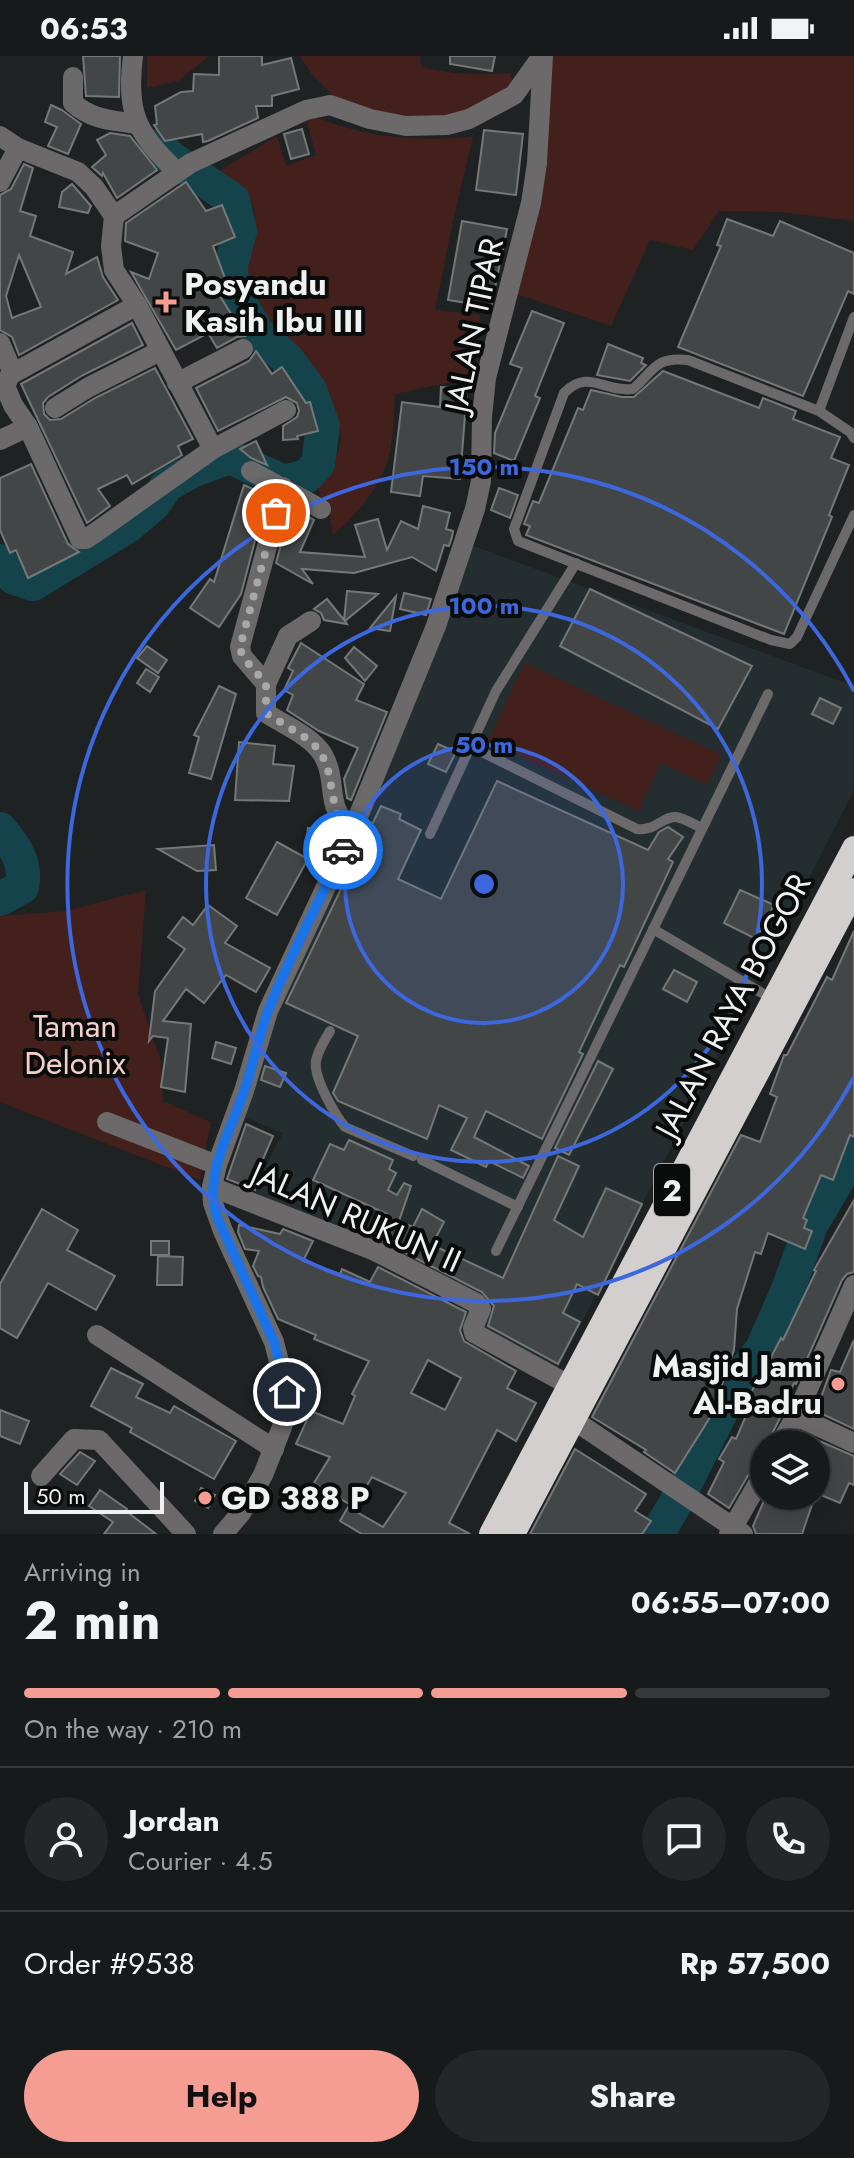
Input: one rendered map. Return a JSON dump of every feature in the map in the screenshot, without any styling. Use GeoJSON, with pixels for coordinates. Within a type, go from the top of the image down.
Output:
{"type":"FeatureCollection","features":[{"type":"Feature","properties":{"kind":"highway","name":"JALAN RAYA BOGOR"},"geometry":{"type":"LineString","coordinates":[[513,1534],[572,1419],[651,1250],[781,1004],[854,848]]}},
{"type":"Feature","properties":{"kind":"highway","name":"JALAN RAYA BOGOR"},"geometry":{"type":"LineString","coordinates":[[781,1004],[854,890]]}},
{"type":"Feature","properties":{"kind":"highway","name":"JALAN RAYA BOGOR"},"geometry":{"type":"LineString","coordinates":[[491,1534],[569,1385],[651,1250]]}},
{"type":"Feature","properties":{"kind":"street"},"geometry":{"type":"LineString","coordinates":[[133,56],[131,81],[135,124],[158,154],[182,168]]}},
{"type":"Feature","properties":{"kind":"street"},"geometry":{"type":"LineString","coordinates":[[114,216],[182,168],[289,116],[325,106],[406,126],[458,123],[514,95],[542,56]]}},
{"type":"Feature","properties":{"kind":"street","name":"JALAN TIPAR"},"geometry":{"type":"LineString","coordinates":[[223,1534],[253,1494],[274,1449],[286,1413],[287,1392],[280,1359],[223,1231],[213,1203],[212,1187],[268,1011],[353,829],[440,614],[480,492],[486,378],[531,203],[537,163],[542,56]]}},
{"type":"Feature","properties":{"kind":"street"},"geometry":{"type":"LineString","coordinates":[[73,77],[73,103],[81,110],[108,121],[135,124]]}},
{"type":"Feature","properties":{"kind":"street"},"geometry":{"type":"LineString","coordinates":[[0,136],[18,148],[78,172],[94,187],[114,216],[111,246],[114,270],[137,305],[213,449]]}},
{"type":"Feature","properties":{"kind":"street"},"geometry":{"type":"LineString","coordinates":[[0,182],[18,148]]}},
{"type":"Feature","properties":{"kind":"street"},"geometry":{"type":"LineString","coordinates":[[9,380],[137,305]]}},
{"type":"Feature","properties":{"kind":"street"},"geometry":{"type":"LineString","coordinates":[[0,343],[13,405],[28,427],[80,539],[92,535],[213,449],[286,410]]}},
{"type":"Feature","properties":{"kind":"street"},"geometry":{"type":"LineString","coordinates":[[177,383],[243,349]]}},
{"type":"Feature","properties":{"kind":"street"},"geometry":{"type":"LineString","coordinates":[[55,408],[160,351]]}},
{"type":"Feature","properties":{"kind":"street"},"geometry":{"type":"LineString","coordinates":[[0,440],[28,427]]}},
{"type":"Feature","properties":{"kind":"street"},"geometry":{"type":"LineString","coordinates":[[251,471],[321,509]]}},
{"type":"Feature","properties":{"kind":"street"},"geometry":{"type":"LineString","coordinates":[[266,684],[242,656],[240,647],[283,487]]}},
{"type":"Feature","properties":{"kind":"street"},"geometry":{"type":"LineString","coordinates":[[311,621],[288,636],[266,684],[266,713],[309,740],[321,752],[338,817],[353,829]]}},
{"type":"Feature","properties":{"kind":"street"},"geometry":{"type":"LineString","coordinates":[[107,1122],[217,1165]]}},
{"type":"Feature","properties":{"kind":"street","name":"JALAN RUKUN II"},"geometry":{"type":"LineString","coordinates":[[212,1187],[375,1251],[476,1303],[481,1309],[474,1333],[569,1385]]}},
{"type":"Feature","properties":{"kind":"street"},"geometry":{"type":"LineString","coordinates":[[788,1430],[854,1285]]}},
{"type":"Feature","properties":{"kind":"street"},"geometry":{"type":"LineString","coordinates":[[97,1335],[274,1449]]}},
{"type":"Feature","properties":{"kind":"street"},"geometry":{"type":"LineString","coordinates":[[796,1416],[854,1443]]}},
{"type":"Feature","properties":{"kind":"street"},"geometry":{"type":"LineString","coordinates":[[572,1419],[698,1503],[735,1532],[750,1501]]}},
{"type":"Feature","properties":{"kind":"street"},"geometry":{"type":"LineString","coordinates":[[41,1476],[74,1439],[99,1440],[186,1534]]}},
{"type":"Feature","properties":{"kind":"lane"},"geometry":{"type":"LineString","coordinates":[[819,411],[854,317]]}},
{"type":"Feature","properties":{"kind":"lane"},"geometry":{"type":"LineString","coordinates":[[854,421],[852,435],[819,411],[695,362],[676,359],[648,371],[633,389],[622,390],[591,381],[572,385],[564,393],[514,529],[518,541],[771,640],[790,644],[797,637],[854,515]]}},
{"type":"Feature","properties":{"kind":"lane"},"geometry":{"type":"LineString","coordinates":[[430,834],[496,691],[576,563]]}},
{"type":"Feature","properties":{"kind":"lane"},"geometry":{"type":"LineString","coordinates":[[496,1251],[768,694]]}},
{"type":"Feature","properties":{"kind":"lane"},"geometry":{"type":"LineString","coordinates":[[470,746],[637,829],[649,830],[676,817],[702,828]]}},
{"type":"Feature","properties":{"kind":"lane"},"geometry":{"type":"LineString","coordinates":[[653,929],[781,1004]]}},
{"type":"Feature","properties":{"kind":"lane"},"geometry":{"type":"LineString","coordinates":[[330,1031],[315,1066],[345,1127],[518,1207]]}},
{"type":"Feature","properties":{"kind":"shaded area"},"geometry":{"type":"Polygon","coordinates":[[[468,544],[854,686],[854,790],[553,1378],[453,1327],[466,1299],[253,1191],[283,1133],[244,1117],[280,988],[468,544]]]}},
{"type":"Feature","properties":{"kind":"green space"},"geometry":{"type":"Polygon","coordinates":[[[147,56],[209,56],[178,81],[147,88],[147,56]]]}},
{"type":"Feature","properties":{"kind":"green space"},"geometry":{"type":"Polygon","coordinates":[[[300,56],[420,56],[421,67],[454,73],[510,73],[514,86],[459,117],[407,122],[337,99],[310,72],[300,56]]]}},
{"type":"Feature","properties":{"kind":"green space"},"geometry":{"type":"Polygon","coordinates":[[[544,56],[854,56],[854,221],[781,212],[719,211],[693,250],[650,240],[611,326],[511,292],[544,56]]]}},
{"type":"Feature","properties":{"kind":"green space"},"geometry":{"type":"Polygon","coordinates":[[[315,117],[356,130],[393,137],[473,137],[435,310],[480,315],[473,370],[461,380],[395,394],[392,439],[383,471],[361,506],[333,535],[328,509],[315,484],[335,458],[341,432],[334,408],[319,384],[260,313],[247,290],[245,272],[254,231],[254,209],[248,194],[213,175],[277,136],[286,166],[316,155],[306,118],[315,117]]]}},
{"type":"Feature","properties":{"kind":"green space"},"geometry":{"type":"Polygon","coordinates":[[[525,663],[722,755],[707,785],[661,763],[639,811],[488,741],[525,663]]]}},
{"type":"Feature","properties":{"kind":"green space","name":"Taman Delonix"},"geometry":{"type":"Polygon","coordinates":[[[146,890],[138,994],[161,1062],[163,1101],[211,1122],[200,1180],[0,1102],[0,916],[66,911],[146,890]]]}},
{"type":"Feature","properties":{"kind":"building"},"geometry":{"type":"Polygon","coordinates":[[[83,56],[120,56],[119,97],[86,96],[83,56]]]}},
{"type":"Feature","properties":{"kind":"building"},"geometry":{"type":"Polygon","coordinates":[[[219,56],[262,56],[262,65],[291,58],[299,89],[272,96],[272,106],[256,106],[258,118],[208,141],[203,142],[202,134],[165,141],[154,125],[157,124],[155,106],[181,92],[193,91],[194,74],[219,75],[219,56]]]}},
{"type":"Feature","properties":{"kind":"building"},"geometry":{"type":"Polygon","coordinates":[[[450,56],[495,56],[492,71],[450,64],[450,56]]]}},
{"type":"Feature","properties":{"kind":"building"},"geometry":{"type":"Polygon","coordinates":[[[51,105],[81,124],[68,154],[48,146],[57,127],[45,122],[51,105]]]}},
{"type":"Feature","properties":{"kind":"building"},"geometry":{"type":"Polygon","coordinates":[[[302,129],[309,154],[291,159],[284,134],[302,129]]]}},
{"type":"Feature","properties":{"kind":"building"},"geometry":{"type":"Polygon","coordinates":[[[484,130],[523,134],[516,195],[476,190],[484,130]]]}},
{"type":"Feature","properties":{"kind":"building"},"geometry":{"type":"Polygon","coordinates":[[[110,133],[130,136],[157,170],[117,198],[103,173],[102,176],[92,167],[106,155],[97,140],[110,133]]]}},
{"type":"Feature","properties":{"kind":"building"},"geometry":{"type":"Polygon","coordinates":[[[24,164],[33,168],[20,211],[36,216],[30,236],[73,252],[66,274],[97,257],[103,277],[118,300],[19,355],[12,337],[0,330],[0,195],[11,189],[24,164]],[[19,255],[6,296],[12,318],[41,307],[19,255]]]}},
{"type":"Feature","properties":{"kind":"building"},"geometry":{"type":"Polygon","coordinates":[[[186,182],[206,211],[222,205],[235,237],[213,246],[229,289],[218,293],[245,336],[217,348],[208,333],[176,350],[131,272],[149,279],[158,253],[125,241],[126,223],[186,182]]]}},
{"type":"Feature","properties":{"kind":"building"},"geometry":{"type":"Polygon","coordinates":[[[72,184],[91,206],[88,213],[59,207],[62,192],[72,184]]]}},
{"type":"Feature","properties":{"kind":"building"},"geometry":{"type":"Polygon","coordinates":[[[727,219],[773,236],[780,221],[854,253],[854,294],[848,291],[803,396],[678,347],[721,246],[717,245],[727,219]]]}},
{"type":"Feature","properties":{"kind":"building"},"geometry":{"type":"Polygon","coordinates":[[[462,221],[507,229],[491,307],[448,300],[462,221]]]}},
{"type":"Feature","properties":{"kind":"building"},"geometry":{"type":"Polygon","coordinates":[[[532,311],[564,323],[535,396],[540,398],[514,461],[494,453],[495,433],[522,368],[510,364],[532,311]]]}},
{"type":"Feature","properties":{"kind":"building"},"geometry":{"type":"Polygon","coordinates":[[[132,323],[143,345],[83,375],[48,397],[43,403],[44,414],[50,420],[61,419],[155,368],[193,439],[178,446],[182,455],[132,484],[127,475],[98,489],[110,506],[87,523],[21,384],[132,323]]]}},
{"type":"Feature","properties":{"kind":"building"},"geometry":{"type":"Polygon","coordinates":[[[608,344],[643,358],[641,363],[646,365],[630,381],[597,375],[608,344]]]}},
{"type":"Feature","properties":{"kind":"building"},"geometry":{"type":"Polygon","coordinates":[[[256,351],[272,374],[282,367],[306,403],[310,402],[318,431],[297,436],[298,439],[283,440],[283,426],[297,417],[299,411],[297,403],[286,397],[218,431],[196,388],[249,361],[256,351]]]}},
{"type":"Feature","properties":{"kind":"building"},"geometry":{"type":"Polygon","coordinates":[[[663,371],[759,408],[763,398],[796,411],[793,419],[840,437],[831,458],[849,465],[829,515],[832,517],[784,634],[526,535],[530,526],[524,524],[533,501],[539,503],[578,408],[583,410],[591,390],[634,397],[663,371]]]}},
{"type":"Feature","properties":{"kind":"building"},"geometry":{"type":"Polygon","coordinates":[[[441,387],[467,390],[460,479],[423,476],[420,496],[391,492],[402,402],[440,407],[441,387]]]}},
{"type":"Feature","properties":{"kind":"building"},"geometry":{"type":"Polygon","coordinates":[[[256,441],[267,465],[240,449],[256,441]]]}},
{"type":"Feature","properties":{"kind":"building"},"geometry":{"type":"Polygon","coordinates":[[[31,464],[68,544],[79,552],[28,578],[16,550],[10,553],[0,530],[0,478],[31,464]]]}},
{"type":"Feature","properties":{"kind":"building"},"geometry":{"type":"Polygon","coordinates":[[[244,485],[267,495],[241,594],[219,627],[190,608],[210,579],[214,582],[244,485]]]}},
{"type":"Feature","properties":{"kind":"building"},"geometry":{"type":"Polygon","coordinates":[[[499,488],[518,495],[510,518],[491,510],[499,488]]]}},
{"type":"Feature","properties":{"kind":"building"},"geometry":{"type":"Polygon","coordinates":[[[423,506],[450,513],[446,529],[453,531],[452,537],[449,546],[444,545],[436,571],[412,557],[354,573],[302,569],[313,584],[276,563],[291,507],[314,520],[300,552],[365,557],[355,525],[378,519],[387,550],[401,521],[418,529],[423,506]]]}},
{"type":"Feature","properties":{"kind":"building"},"geometry":{"type":"Polygon","coordinates":[[[590,589],[752,666],[718,729],[560,646],[590,589]]]}},
{"type":"Feature","properties":{"kind":"building"},"geometry":{"type":"Polygon","coordinates":[[[347,591],[378,594],[345,621],[347,624],[324,620],[321,613],[314,609],[327,599],[344,620],[347,591]]]}},
{"type":"Feature","properties":{"kind":"building"},"geometry":{"type":"Polygon","coordinates":[[[404,593],[431,599],[426,615],[400,609],[404,593]]]}},
{"type":"Feature","properties":{"kind":"building"},"geometry":{"type":"Polygon","coordinates":[[[396,596],[390,631],[370,628],[396,596]]]}},
{"type":"Feature","properties":{"kind":"building"},"geometry":{"type":"Polygon","coordinates":[[[301,643],[364,684],[356,700],[387,712],[351,800],[347,798],[344,779],[358,748],[319,731],[287,710],[293,695],[284,690],[293,671],[288,668],[301,643]]]}},
{"type":"Feature","properties":{"kind":"building"},"geometry":{"type":"Polygon","coordinates":[[[147,646],[167,660],[158,673],[137,658],[147,646]]]}},
{"type":"Feature","properties":{"kind":"building"},"geometry":{"type":"Polygon","coordinates":[[[354,647],[377,666],[365,681],[345,658],[354,647]]]}},
{"type":"Feature","properties":{"kind":"building"},"geometry":{"type":"Polygon","coordinates":[[[146,669],[159,677],[150,692],[137,683],[146,669]]]}},
{"type":"Feature","properties":{"kind":"building"},"geometry":{"type":"Polygon","coordinates":[[[219,686],[236,694],[211,779],[189,773],[199,737],[194,735],[219,686]]]}},
{"type":"Feature","properties":{"kind":"building"},"geometry":{"type":"Polygon","coordinates":[[[820,698],[841,708],[833,724],[812,714],[820,698]]]}},
{"type":"Feature","properties":{"kind":"building"},"geometry":{"type":"Polygon","coordinates":[[[239,742],[275,746],[273,764],[294,766],[289,801],[235,800],[239,742]]]}},
{"type":"Feature","properties":{"kind":"building"},"geometry":{"type":"Polygon","coordinates":[[[438,744],[456,752],[446,772],[428,764],[438,744]]]}},
{"type":"Feature","properties":{"kind":"building"},"geometry":{"type":"Polygon","coordinates":[[[497,781],[648,850],[659,832],[668,827],[683,837],[668,859],[673,862],[624,967],[620,965],[579,1052],[583,1054],[542,1139],[486,1111],[474,1137],[529,1166],[523,1178],[489,1161],[486,1167],[451,1150],[467,1118],[439,1105],[427,1139],[338,1101],[333,1093],[358,1036],[286,1003],[381,806],[401,814],[399,819],[421,830],[398,879],[441,899],[497,781]]]}},
{"type":"Feature","properties":{"kind":"building"},"geometry":{"type":"Polygon","coordinates":[[[308,828],[330,831],[327,854],[305,851],[308,828]]]}},
{"type":"Feature","properties":{"kind":"building"},"geometry":{"type":"Polygon","coordinates":[[[277,842],[308,859],[277,915],[246,898],[277,842]]]}},
{"type":"Feature","properties":{"kind":"building"},"geometry":{"type":"Polygon","coordinates":[[[214,845],[216,870],[197,871],[158,849],[214,845]]]}},
{"type":"Feature","properties":{"kind":"building"},"geometry":{"type":"Polygon","coordinates":[[[740,890],[774,905],[756,939],[724,923],[740,890]]]}},
{"type":"Feature","properties":{"kind":"building"},"geometry":{"type":"Polygon","coordinates":[[[208,905],[237,926],[225,943],[270,968],[256,992],[226,975],[204,1003],[186,989],[163,1021],[191,1024],[185,1092],[161,1087],[168,1038],[153,1036],[149,1041],[155,991],[185,949],[168,937],[183,917],[193,925],[208,905]]]}},
{"type":"Feature","properties":{"kind":"building"},"geometry":{"type":"Polygon","coordinates":[[[854,931],[854,1137],[850,1135],[833,1180],[821,1175],[803,1218],[807,1220],[804,1228],[812,1231],[805,1249],[768,1233],[761,1254],[755,1252],[737,1309],[734,1350],[717,1399],[709,1419],[675,1473],[644,1452],[646,1450],[592,1417],[741,1135],[760,1142],[777,1097],[770,1094],[784,1055],[787,1055],[827,977],[832,980],[854,931]]]}},
{"type":"Feature","properties":{"kind":"building"},"geometry":{"type":"Polygon","coordinates":[[[674,970],[697,982],[687,1002],[663,989],[674,970]]]}},
{"type":"Feature","properties":{"kind":"building"},"geometry":{"type":"Polygon","coordinates":[[[216,1042],[236,1048],[231,1064],[212,1058],[216,1042]]]}},
{"type":"Feature","properties":{"kind":"building"},"geometry":{"type":"Polygon","coordinates":[[[598,1061],[613,1069],[569,1155],[555,1148],[598,1061]]]}},
{"type":"Feature","properties":{"kind":"building"},"geometry":{"type":"Polygon","coordinates":[[[265,1066],[286,1073],[280,1087],[261,1080],[265,1066]]]}},
{"type":"Feature","properties":{"kind":"building"},"geometry":{"type":"Polygon","coordinates":[[[246,1124],[273,1136],[257,1173],[260,1174],[255,1190],[227,1179],[246,1124]]]}},
{"type":"Feature","properties":{"kind":"building"},"geometry":{"type":"Polygon","coordinates":[[[349,1140],[393,1160],[389,1169],[396,1173],[388,1190],[397,1195],[404,1183],[411,1186],[399,1221],[413,1227],[422,1209],[444,1222],[432,1245],[503,1278],[558,1156],[579,1166],[554,1220],[583,1237],[606,1188],[642,1204],[598,1295],[577,1284],[563,1313],[580,1322],[558,1364],[488,1326],[494,1306],[482,1292],[374,1237],[387,1214],[313,1180],[330,1144],[344,1150],[349,1140]]]}},
{"type":"Feature","properties":{"kind":"building"},"geometry":{"type":"Polygon","coordinates":[[[854,1200],[854,1272],[842,1280],[774,1430],[750,1430],[750,1472],[729,1508],[708,1494],[724,1462],[719,1459],[732,1437],[736,1439],[754,1397],[750,1395],[781,1338],[783,1340],[814,1270],[854,1200]]]}},
{"type":"Feature","properties":{"kind":"building"},"geometry":{"type":"Polygon","coordinates":[[[42,1209],[78,1230],[67,1250],[115,1276],[96,1310],[48,1283],[17,1338],[0,1328],[0,1284],[42,1209]]]}},
{"type":"Feature","properties":{"kind":"building"},"geometry":{"type":"Polygon","coordinates":[[[239,1225],[280,1234],[283,1229],[313,1241],[303,1261],[340,1274],[342,1269],[370,1282],[378,1267],[466,1312],[460,1330],[464,1341],[516,1371],[507,1388],[536,1403],[516,1441],[497,1430],[449,1523],[470,1534],[362,1534],[340,1521],[348,1507],[383,1527],[406,1493],[372,1477],[354,1507],[314,1483],[330,1457],[296,1444],[311,1411],[343,1424],[355,1396],[352,1394],[369,1361],[314,1339],[316,1335],[278,1319],[261,1277],[253,1266],[259,1251],[245,1249],[238,1232],[239,1225]],[[428,1360],[411,1393],[445,1410],[461,1378],[428,1360]]]}},
{"type":"Feature","properties":{"kind":"building"},"geometry":{"type":"Polygon","coordinates":[[[151,1241],[169,1241],[169,1255],[151,1255],[151,1241]]]}},
{"type":"Feature","properties":{"kind":"building"},"geometry":{"type":"Polygon","coordinates":[[[158,1256],[183,1257],[182,1285],[157,1285],[158,1256]]]}},
{"type":"Feature","properties":{"kind":"building"},"geometry":{"type":"Polygon","coordinates":[[[854,1340],[854,1429],[816,1411],[831,1370],[840,1372],[854,1340]]]}},
{"type":"Feature","properties":{"kind":"building"},"geometry":{"type":"Polygon","coordinates":[[[111,1368],[143,1384],[136,1397],[170,1413],[174,1406],[236,1441],[214,1479],[130,1432],[132,1428],[91,1406],[111,1368]]]}},
{"type":"Feature","properties":{"kind":"building"},"geometry":{"type":"Polygon","coordinates":[[[0,1410],[29,1421],[20,1444],[0,1436],[0,1410]]]}},
{"type":"Feature","properties":{"kind":"building"},"geometry":{"type":"Polygon","coordinates":[[[830,1446],[854,1456],[854,1485],[849,1483],[840,1503],[830,1499],[830,1446]]]}},
{"type":"Feature","properties":{"kind":"building"},"geometry":{"type":"Polygon","coordinates":[[[575,1449],[646,1494],[635,1511],[651,1521],[642,1534],[530,1534],[575,1449]]]}},
{"type":"Feature","properties":{"kind":"building"},"geometry":{"type":"Polygon","coordinates":[[[80,1452],[95,1461],[77,1485],[60,1474],[80,1452]]]}},
{"type":"Feature","properties":{"kind":"building","name":"GD 388 P"},"geometry":{"type":"Polygon","coordinates":[[[201,1488],[215,1495],[208,1508],[195,1501],[201,1488]]]}},
{"type":"Feature","properties":{"kind":"building"},"geometry":{"type":"Polygon","coordinates":[[[100,1490],[156,1534],[104,1534],[113,1522],[89,1506],[100,1490]]]}},
{"type":"Feature","properties":{"kind":"building"},"geometry":{"type":"Polygon","coordinates":[[[760,1510],[810,1510],[802,1534],[756,1534],[753,1526],[760,1510]]]}},
{"type":"Feature","properties":{"kind":"waterway"},"geometry":{"type":"LineString","coordinates":[[0,561],[14,578],[33,584],[128,526],[154,504],[167,485],[194,470],[230,457],[284,482],[307,476],[318,464],[323,426],[310,390],[288,360],[257,332],[237,297],[230,269],[240,231],[233,200],[158,146]]}},
{"type":"Feature","properties":{"kind":"waterway"},"geometry":{"type":"LineString","coordinates":[[0,829],[18,856],[23,870],[22,887],[0,899]]}},
{"type":"Feature","properties":{"kind":"waterway"},"geometry":{"type":"LineString","coordinates":[[657,1534],[736,1382],[762,1349],[811,1225],[854,1152]]}},
{"type":"Feature","properties":{"kind":"way so far"},"geometry":{"type":"LineString","coordinates":[[276,513],[240,647],[242,656],[266,684],[266,713],[309,740],[324,756],[336,812],[340,820],[353,829],[343,850]]}},
{"type":"Feature","properties":{"kind":"place","name":"Posyandu Kasih Ibu III"},"geometry":{"type":"Point","coordinates":[166,302]}},
{"type":"Feature","properties":{"kind":"place","name":"Masjid Jami Al-Badru"},"geometry":{"type":"Point","coordinates":[838,1384]}},
{"type":"Feature","properties":{"kind":"place","name":"GD 388 P"},"geometry":{"type":"Point","coordinates":[205,1498]}},
{"type":"Feature","properties":{"kind":"route"},"geometry":{"type":"LineString","coordinates":[[287,1392],[274,1342],[217,1217],[212,1187],[268,1011],[343,850]]}}]}
